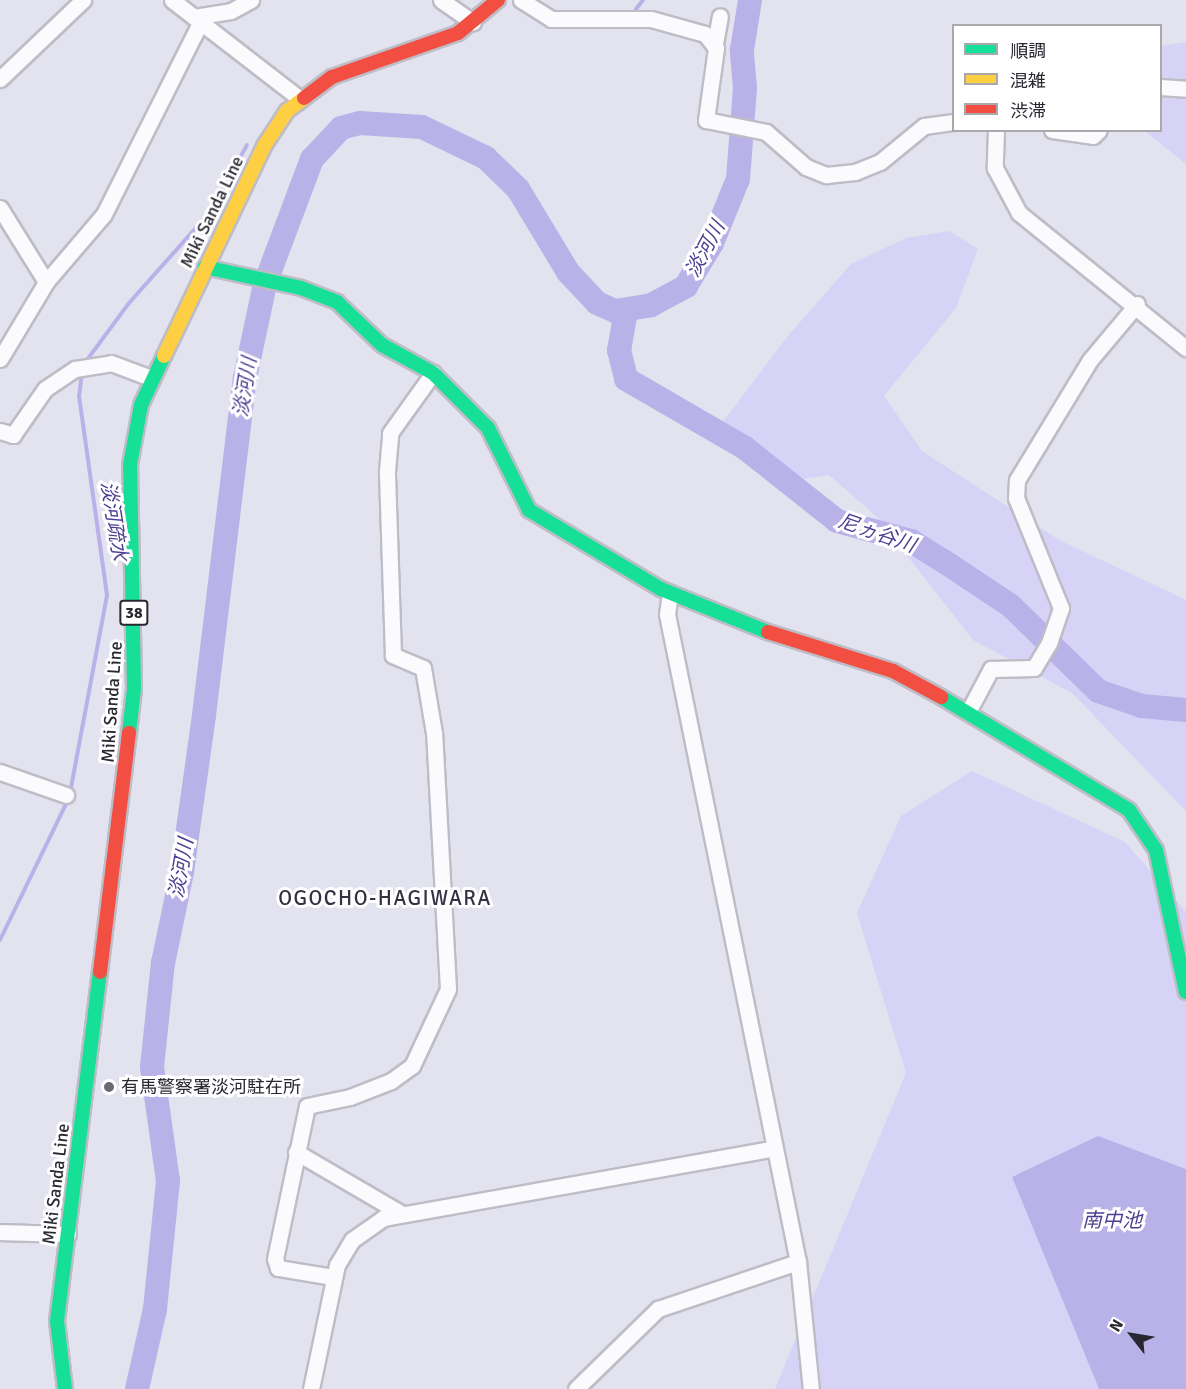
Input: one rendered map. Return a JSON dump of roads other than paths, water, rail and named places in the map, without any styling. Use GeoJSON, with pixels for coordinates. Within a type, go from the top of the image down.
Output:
{"type":"FeatureCollection","features":[{"type":"Feature","properties":{"kind":"main road","name":"Miki Sanda Line"},"geometry":{"type":"LineString","coordinates":[[64,1389],[56,1331],[134,689],[130,457],[151,378],[268,138],[299,98],[332,77],[447,38],[473,22],[498,0]]}},
{"type":"Feature","properties":{"kind":"main road"},"geometry":{"type":"LineString","coordinates":[[205,267],[226,274],[291,286],[334,300],[382,345],[433,373],[493,434],[529,510],[670,593],[736,622],[893,671],[1097,786],[1142,824],[1156,850],[1186,992]]}},
{"type":"Feature","properties":{"kind":"street"},"geometry":{"type":"LineString","coordinates":[[0,79],[83,0]]}},
{"type":"Feature","properties":{"kind":"street"},"geometry":{"type":"LineString","coordinates":[[172,0],[299,98]]}},
{"type":"Feature","properties":{"kind":"street"},"geometry":{"type":"LineString","coordinates":[[0,359],[46,282],[104,213],[197,20],[231,11],[251,0]]}},
{"type":"Feature","properties":{"kind":"street"},"geometry":{"type":"LineString","coordinates":[[441,0],[473,22]]}},
{"type":"Feature","properties":{"kind":"street"},"geometry":{"type":"LineString","coordinates":[[521,0],[551,19],[651,19],[716,38]]}},
{"type":"Feature","properties":{"kind":"street"},"geometry":{"type":"LineString","coordinates":[[720,16],[706,120],[766,132],[806,167],[826,175],[872,165],[924,126],[952,122]]}},
{"type":"Feature","properties":{"kind":"street"},"geometry":{"type":"LineString","coordinates":[[1162,87],[1186,89]]}},
{"type":"Feature","properties":{"kind":"street"},"geometry":{"type":"LineString","coordinates":[[996,132],[995,168],[1019,213],[1137,304],[1186,348]]}},
{"type":"Feature","properties":{"kind":"street"},"geometry":{"type":"LineString","coordinates":[[1066,132],[1093,136],[1097,132]]}},
{"type":"Feature","properties":{"kind":"street"},"geometry":{"type":"LineString","coordinates":[[0,208],[46,282]]}},
{"type":"Feature","properties":{"kind":"street"},"geometry":{"type":"LineString","coordinates":[[968,712],[991,669],[1034,668],[1049,643],[1061,609],[1016,498],[1017,480],[1090,360],[1137,304]]}},
{"type":"Feature","properties":{"kind":"street"},"geometry":{"type":"LineString","coordinates":[[0,430],[13,435],[45,389],[82,369],[111,363],[151,378]]}},
{"type":"Feature","properties":{"kind":"street"},"geometry":{"type":"LineString","coordinates":[[333,1277],[278,1268],[275,1259],[307,1106],[381,1085],[412,1066],[448,989],[429,694],[423,669],[393,655],[387,471],[390,433],[433,373]]}},
{"type":"Feature","properties":{"kind":"street"},"geometry":{"type":"LineString","coordinates":[[670,593],[667,614],[798,1262],[812,1389]]}},
{"type":"Feature","properties":{"kind":"street"},"geometry":{"type":"LineString","coordinates":[[0,772],[66,795]]}},
{"type":"Feature","properties":{"kind":"street"},"geometry":{"type":"LineString","coordinates":[[311,1389],[333,1277],[352,1240],[383,1218],[402,1214],[426,1214],[775,1148]]}},
{"type":"Feature","properties":{"kind":"street"},"geometry":{"type":"LineString","coordinates":[[296,1152],[402,1214]]}},
{"type":"Feature","properties":{"kind":"street"},"geometry":{"type":"LineString","coordinates":[[0,1232],[68,1234]]}},
{"type":"Feature","properties":{"kind":"street"},"geometry":{"type":"LineString","coordinates":[[576,1389],[658,1309],[798,1262]]}},
{"type":"Feature","properties":{"kind":"water","name":"南中池"},"geometry":{"type":"Polygon","coordinates":[[[1098,1136],[1186,1169],[1186,1389],[1099,1389],[1012,1177],[1098,1136]]]}},
{"type":"Feature","properties":{"kind":"waterway","name":"淡河疏水"},"geometry":{"type":"LineString","coordinates":[[636,9],[643,0]]}},
{"type":"Feature","properties":{"kind":"waterway","name":"淡河川"},"geometry":{"type":"LineString","coordinates":[[137,1389],[155,1309],[168,1181],[152,1067],[163,963],[182,872],[204,715],[245,378],[265,284],[312,159],[341,128],[360,123],[422,127],[486,158],[518,189],[568,272],[597,303],[615,311],[651,305],[686,286],[712,243],[738,179],[745,88],[742,50],[750,0]]}},
{"type":"Feature","properties":{"kind":"waterway","name":"淡河疏水"},"geometry":{"type":"LineString","coordinates":[[84,364],[129,303],[211,211],[247,145]]}},
{"type":"Feature","properties":{"kind":"waterway","name":"尼ヵ谷川"},"geometry":{"type":"LineString","coordinates":[[626,311],[619,350],[626,379],[745,448],[837,521],[911,541],[945,562],[1011,606],[1098,691],[1142,706],[1186,710]]}},
{"type":"Feature","properties":{"kind":"waterway","name":"淡河疏水"},"geometry":{"type":"LineString","coordinates":[[70,793],[107,595],[79,397],[82,371]]}},
{"type":"Feature","properties":{"kind":"waterway","name":"淡河疏水"},"geometry":{"type":"LineString","coordinates":[[0,940],[68,800]]}},
{"type":"Feature","properties":{"kind":"place","name":"有馬警察署淡河駐在所"},"geometry":{"type":"Point","coordinates":[109,1087]}},
{"type":"Feature","properties":{"kind":"district","name":"OGOCHO-HAGIWARA"},"geometry":{"type":"Point","coordinates":[385,898]}}]}
